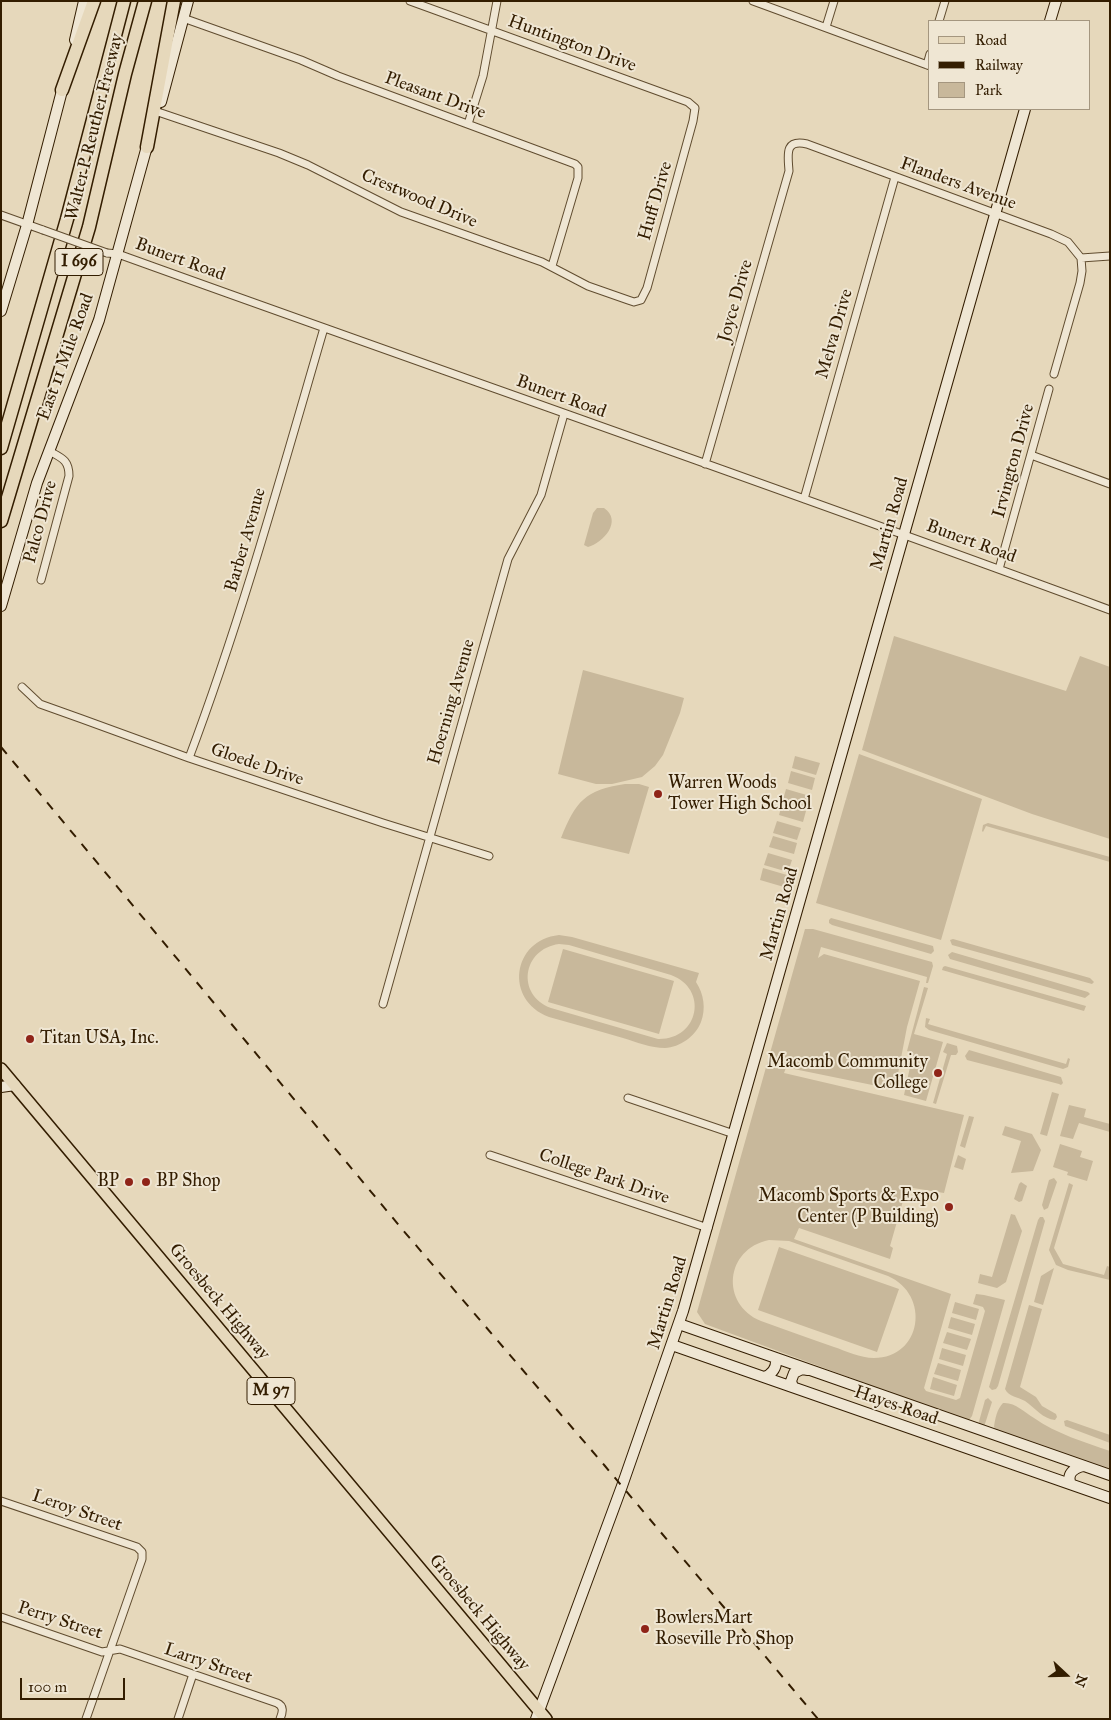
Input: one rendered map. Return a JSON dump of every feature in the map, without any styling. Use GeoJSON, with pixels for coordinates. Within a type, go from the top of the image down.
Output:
{"type":"FeatureCollection","features":[{"type":"Feature","properties":{"kind":"highway"},"geometry":{"type":"LineString","coordinates":[[62,90],[94,1]]}},
{"type":"Feature","properties":{"kind":"highway","name":"Walter P Reuther Freeway"},"geometry":{"type":"LineString","coordinates":[[1,448],[67,219],[124,1]]}},
{"type":"Feature","properties":{"kind":"highway","name":"Walter P Reuther Freeway"},"geometry":{"type":"LineString","coordinates":[[1,520],[89,227],[125,74],[145,1]]}},
{"type":"Feature","properties":{"kind":"highway"},"geometry":{"type":"LineString","coordinates":[[147,147],[174,1]]}},
{"type":"Feature","properties":{"kind":"main road","name":"Groesbeck Highway"},"geometry":{"type":"LineString","coordinates":[[2,1070],[540,1716]]}},
{"type":"Feature","properties":{"kind":"street"},"geometry":{"type":"LineString","coordinates":[[1,311],[27,225],[84,1]]}},
{"type":"Feature","properties":{"kind":"street","name":"East 11 Mile Road"},"geometry":{"type":"LineString","coordinates":[[1,606],[37,483],[99,320],[112,254],[158,112],[188,1]]}},
{"type":"Feature","properties":{"kind":"street","name":"Huntington Drive"},"geometry":{"type":"LineString","coordinates":[[410,1],[688,102],[695,108]]}},
{"type":"Feature","properties":{"kind":"street"},"geometry":{"type":"LineString","coordinates":[[468,124],[483,76],[497,1]]}},
{"type":"Feature","properties":{"kind":"street"},"geometry":{"type":"LineString","coordinates":[[753,1],[928,65]]}},
{"type":"Feature","properties":{"kind":"street"},"geometry":{"type":"LineString","coordinates":[[826,28],[834,1]]}},
{"type":"Feature","properties":{"kind":"street"},"geometry":{"type":"LineString","coordinates":[[939,20],[945,1]]}},
{"type":"Feature","properties":{"kind":"street"},"geometry":{"type":"LineString","coordinates":[[1050,20],[1056,1]]}},
{"type":"Feature","properties":{"kind":"street","name":"Pleasant Drive"},"geometry":{"type":"LineString","coordinates":[[183,18],[301,60],[338,76],[572,162],[578,167],[578,178],[552,266]]}},
{"type":"Feature","properties":{"kind":"street","name":"Huff Drive"},"geometry":{"type":"LineString","coordinates":[[641,300],[647,288],[695,108]]}},
{"type":"Feature","properties":{"kind":"street","name":"Martin Road"},"geometry":{"type":"LineString","coordinates":[[540,1716],[672,1345],[708,1228],[1025,110]]}},
{"type":"Feature","properties":{"kind":"street","name":"Crestwood Drive"},"geometry":{"type":"LineString","coordinates":[[158,112],[279,152],[401,212],[552,266],[588,286],[634,302],[641,300]]}},
{"type":"Feature","properties":{"kind":"street","name":"Flanders Avenue"},"geometry":{"type":"LineString","coordinates":[[791,146],[799,143],[807,144],[1063,238],[1081,258]]}},
{"type":"Feature","properties":{"kind":"street","name":"Joyce Drive"},"geometry":{"type":"LineString","coordinates":[[705,464],[788,171],[787,154],[791,146]]}},
{"type":"Feature","properties":{"kind":"street","name":"Melva Drive"},"geometry":{"type":"LineString","coordinates":[[804,499],[895,177]]}},
{"type":"Feature","properties":{"kind":"street","name":"Bunert Road"},"geometry":{"type":"LineString","coordinates":[[1,215],[905,534],[1110,610]]}},
{"type":"Feature","properties":{"kind":"street"},"geometry":{"type":"LineString","coordinates":[[1054,374],[1080,284],[1081,258],[1110,256]]}},
{"type":"Feature","properties":{"kind":"street","name":"Barber Avenue"},"geometry":{"type":"LineString","coordinates":[[189,758],[243,604],[324,328]]}},
{"type":"Feature","properties":{"kind":"street","name":"Irvington Drive"},"geometry":{"type":"LineString","coordinates":[[999,569],[1049,389]]}},
{"type":"Feature","properties":{"kind":"street","name":"Hoerning Avenue"},"geometry":{"type":"LineString","coordinates":[[383,1004],[508,559],[541,495],[564,414]]}},
{"type":"Feature","properties":{"kind":"street","name":"Palco Drive"},"geometry":{"type":"LineString","coordinates":[[41,580],[69,476],[69,468],[66,462],[49,451]]}},
{"type":"Feature","properties":{"kind":"street"},"geometry":{"type":"LineString","coordinates":[[1032,455],[1110,484]]}},
{"type":"Feature","properties":{"kind":"street","name":"Gloede Drive"},"geometry":{"type":"LineString","coordinates":[[22,687],[40,704],[189,758],[489,856]]}},
{"type":"Feature","properties":{"kind":"street"},"geometry":{"type":"LineString","coordinates":[[1,1087],[15,1085]]}},
{"type":"Feature","properties":{"kind":"street"},"geometry":{"type":"LineString","coordinates":[[628,1098],[734,1134]]}},
{"type":"Feature","properties":{"kind":"street","name":"College Park Drive"},"geometry":{"type":"LineString","coordinates":[[490,1155],[708,1228]]}},
{"type":"Feature","properties":{"kind":"street","name":"Hayes Road"},"geometry":{"type":"LineString","coordinates":[[679,1324],[1110,1475]]}},
{"type":"Feature","properties":{"kind":"street","name":"Hayes Road"},"geometry":{"type":"LineString","coordinates":[[672,1345],[1110,1498]]}},
{"type":"Feature","properties":{"kind":"street"},"geometry":{"type":"LineString","coordinates":[[764,1377],[770,1375],[774,1369],[776,1358]]}},
{"type":"Feature","properties":{"kind":"street"},"geometry":{"type":"LineString","coordinates":[[794,1387],[791,1381],[794,1374],[802,1369],[811,1370]]}},
{"type":"Feature","properties":{"kind":"street"},"geometry":{"type":"LineString","coordinates":[[1071,1484],[1069,1479],[1071,1473],[1078,1467],[1083,1466]]}},
{"type":"Feature","properties":{"kind":"street","name":"Leroy Street"},"geometry":{"type":"LineString","coordinates":[[1,1500],[137,1548],[142,1552],[142,1559],[110,1650]]}},
{"type":"Feature","properties":{"kind":"street","name":"Perry Street"},"geometry":{"type":"LineString","coordinates":[[1,1617],[102,1652],[110,1650]]}},
{"type":"Feature","properties":{"kind":"street","name":"Larry Street"},"geometry":{"type":"LineString","coordinates":[[110,1650],[120,1649],[277,1703],[282,1708],[280,1719]]}},
{"type":"Feature","properties":{"kind":"street"},"geometry":{"type":"LineString","coordinates":[[86,1719],[110,1650]]}},
{"type":"Feature","properties":{"kind":"street"},"geometry":{"type":"LineString","coordinates":[[178,1719],[193,1674]]}},
{"type":"Feature","properties":{"kind":"green space"},"geometry":{"type":"Polygon","coordinates":[[[597,508],[604,508],[609,513],[612,519],[611,525],[609,531],[600,541],[588,547],[584,545],[593,513],[597,508]]]}},
{"type":"Feature","properties":{"kind":"green space"},"geometry":{"type":"Polygon","coordinates":[[[894,636],[1066,691],[1080,656],[1110,667],[1110,839],[1032,814],[862,750],[894,636]]]}},
{"type":"Feature","properties":{"kind":"green space"},"geometry":{"type":"Polygon","coordinates":[[[583,670],[684,698],[663,755],[655,766],[642,777],[612,784],[596,784],[558,774],[583,670]]]}},
{"type":"Feature","properties":{"kind":"green space"},"geometry":{"type":"Polygon","coordinates":[[[859,754],[982,799],[941,940],[816,903],[859,754]]]}},
{"type":"Feature","properties":{"kind":"green space"},"geometry":{"type":"Polygon","coordinates":[[[795,756],[820,763],[816,775],[792,768],[795,756]]]}},
{"type":"Feature","properties":{"kind":"green space"},"geometry":{"type":"Polygon","coordinates":[[[791,771],[815,778],[812,790],[788,783],[791,771]]]}},
{"type":"Feature","properties":{"kind":"green space"},"geometry":{"type":"Polygon","coordinates":[[[625,784],[639,784],[649,787],[629,854],[561,838],[577,806],[584,799],[600,790],[625,784]]]}},
{"type":"Feature","properties":{"kind":"green space"},"geometry":{"type":"Polygon","coordinates":[[[786,789],[810,796],[807,807],[783,800],[786,789]]]}},
{"type":"Feature","properties":{"kind":"green space"},"geometry":{"type":"Polygon","coordinates":[[[782,804],[806,811],[803,822],[779,815],[782,804]]]}},
{"type":"Feature","properties":{"kind":"green space"},"geometry":{"type":"Polygon","coordinates":[[[777,821],[801,828],[797,840],[773,833],[777,821]]]}},
{"type":"Feature","properties":{"kind":"green space"},"geometry":{"type":"Polygon","coordinates":[[[988,823],[1110,857],[1110,862],[986,826],[983,832],[983,825],[988,823]]]}},
{"type":"Feature","properties":{"kind":"green space"},"geometry":{"type":"Polygon","coordinates":[[[773,836],[797,843],[794,854],[769,847],[773,836]]]}},
{"type":"Feature","properties":{"kind":"green space"},"geometry":{"type":"Polygon","coordinates":[[[768,853],[792,860],[788,872],[764,865],[768,853]]]}},
{"type":"Feature","properties":{"kind":"green space"},"geometry":{"type":"Polygon","coordinates":[[[763,868],[787,875],[784,887],[760,880],[763,868]]]}},
{"type":"Feature","properties":{"kind":"green space"},"geometry":{"type":"Polygon","coordinates":[[[831,918],[933,946],[934,951],[931,954],[832,925],[829,923],[831,918]]]}},
{"type":"Feature","properties":{"kind":"green space"},"geometry":{"type":"Polygon","coordinates":[[[805,929],[813,929],[932,962],[933,966],[928,983],[926,983],[927,977],[821,947],[818,958],[824,954],[920,981],[907,1027],[897,1079],[893,1087],[887,1088],[789,1068],[787,1065],[784,1073],[964,1115],[944,1193],[907,1187],[890,1246],[893,1248],[890,1259],[799,1228],[794,1239],[951,1294],[924,1388],[926,1391],[956,1400],[960,1398],[985,1311],[983,1307],[973,1304],[976,1294],[1005,1300],[972,1416],[969,1420],[962,1419],[705,1324],[697,1312],[805,929]],[[769,1240],[754,1245],[743,1254],[736,1265],[733,1278],[734,1290],[739,1302],[748,1313],[761,1321],[864,1357],[874,1358],[890,1355],[902,1348],[911,1337],[915,1324],[915,1310],[911,1297],[902,1285],[888,1276],[789,1241],[769,1240]]]}},
{"type":"Feature","properties":{"kind":"green space"},"geometry":{"type":"Polygon","coordinates":[[[559,935],[572,937],[699,973],[696,982],[701,991],[704,1007],[701,1022],[691,1037],[676,1046],[660,1048],[549,1017],[535,1009],[525,998],[520,985],[523,959],[531,948],[543,939],[559,935]],[[559,944],[547,948],[537,954],[531,963],[528,983],[532,993],[540,1002],[551,1008],[658,1039],[672,1037],[683,1031],[690,1023],[694,1013],[694,1002],[691,991],[683,982],[671,975],[569,945],[559,944]]]}},
{"type":"Feature","properties":{"kind":"green space"},"geometry":{"type":"Polygon","coordinates":[[[953,939],[1090,978],[1094,982],[1092,984],[952,945],[950,940],[953,939]]]}},
{"type":"Feature","properties":{"kind":"green space"},"geometry":{"type":"Polygon","coordinates":[[[563,949],[674,981],[659,1034],[548,1002],[563,949]]]}},
{"type":"Feature","properties":{"kind":"green space"},"geometry":{"type":"Polygon","coordinates":[[[952,952],[1090,994],[1085,998],[950,959],[948,955],[952,952]]]}},
{"type":"Feature","properties":{"kind":"green space"},"geometry":{"type":"Polygon","coordinates":[[[945,966],[1086,1006],[1084,1011],[942,970],[945,966]]]}},
{"type":"Feature","properties":{"kind":"green space"},"geometry":{"type":"Polygon","coordinates":[[[924,987],[928,988],[914,1034],[943,1042],[926,1101],[904,1095],[913,1053],[907,1051],[924,987]]]}},
{"type":"Feature","properties":{"kind":"green space"},"geometry":{"type":"Polygon","coordinates":[[[926,1018],[930,1019],[928,1024],[1066,1064],[1068,1058],[1070,1059],[1068,1067],[1063,1069],[929,1030],[925,1027],[926,1018]]]}},
{"type":"Feature","properties":{"kind":"green space"},"geometry":{"type":"Polygon","coordinates":[[[947,1043],[957,1046],[958,1052],[956,1055],[951,1055],[936,1104],[933,1103],[947,1054],[943,1052],[947,1043]]]}},
{"type":"Feature","properties":{"kind":"green space"},"geometry":{"type":"Polygon","coordinates":[[[969,1050],[1061,1077],[1063,1083],[1061,1085],[967,1060],[965,1056],[969,1050]]]}},
{"type":"Feature","properties":{"kind":"green space"},"geometry":{"type":"Polygon","coordinates":[[[1052,1092],[1059,1094],[1047,1136],[1040,1134],[1052,1092]]]}},
{"type":"Feature","properties":{"kind":"green space"},"geometry":{"type":"Polygon","coordinates":[[[1069,1105],[1086,1109],[1084,1117],[1110,1124],[1110,1132],[1079,1123],[1073,1139],[1060,1136],[1069,1105]]]}},
{"type":"Feature","properties":{"kind":"green space"},"geometry":{"type":"Polygon","coordinates":[[[969,1116],[974,1117],[965,1148],[960,1146],[969,1116]]]}},
{"type":"Feature","properties":{"kind":"green space"},"geometry":{"type":"Polygon","coordinates":[[[1005,1126],[1032,1134],[1041,1150],[1033,1171],[1011,1173],[1021,1141],[1002,1135],[1005,1126]]]}},
{"type":"Feature","properties":{"kind":"green space"},"geometry":{"type":"Polygon","coordinates":[[[1060,1144],[1082,1151],[1080,1157],[1093,1161],[1087,1181],[1067,1175],[1068,1172],[1053,1167],[1060,1144]]]}},
{"type":"Feature","properties":{"kind":"green space"},"geometry":{"type":"Polygon","coordinates":[[[958,1155],[966,1159],[963,1170],[954,1167],[958,1155]]]}},
{"type":"Feature","properties":{"kind":"green space"},"geometry":{"type":"Polygon","coordinates":[[[1054,1178],[1057,1182],[1048,1208],[1044,1210],[1042,1205],[1049,1180],[1054,1178]]]}},
{"type":"Feature","properties":{"kind":"green space"},"geometry":{"type":"Polygon","coordinates":[[[1021,1182],[1027,1186],[1022,1201],[1019,1202],[1014,1199],[1021,1182]]]}},
{"type":"Feature","properties":{"kind":"green space"},"geometry":{"type":"Polygon","coordinates":[[[1069,1183],[1073,1185],[1054,1248],[1063,1264],[1104,1275],[1107,1266],[1110,1267],[1110,1280],[1068,1270],[1056,1265],[1049,1250],[1069,1183]]]}},
{"type":"Feature","properties":{"kind":"green space"},"geometry":{"type":"Polygon","coordinates":[[[1011,1214],[1015,1215],[1022,1231],[1006,1282],[997,1288],[978,1283],[980,1274],[992,1277],[1011,1214]]]}},
{"type":"Feature","properties":{"kind":"green space"},"geometry":{"type":"Polygon","coordinates":[[[1040,1217],[1043,1217],[1045,1221],[998,1386],[992,1390],[989,1387],[1040,1217]]]}},
{"type":"Feature","properties":{"kind":"green space"},"geometry":{"type":"Polygon","coordinates":[[[779,1247],[899,1289],[877,1352],[758,1310],[779,1247]]]}},
{"type":"Feature","properties":{"kind":"green space"},"geometry":{"type":"Polygon","coordinates":[[[1054,1268],[1043,1305],[1034,1302],[1041,1276],[1054,1268]]]}},
{"type":"Feature","properties":{"kind":"green space"},"geometry":{"type":"Polygon","coordinates":[[[955,1302],[979,1309],[976,1320],[952,1313],[955,1302]]]}},
{"type":"Feature","properties":{"kind":"green space"},"geometry":{"type":"Polygon","coordinates":[[[1029,1305],[1042,1309],[1020,1387],[1036,1397],[1042,1406],[1056,1414],[1055,1420],[1043,1415],[1025,1401],[1009,1394],[1005,1389],[1029,1305]]]}},
{"type":"Feature","properties":{"kind":"green space"},"geometry":{"type":"Polygon","coordinates":[[[951,1317],[975,1324],[972,1335],[948,1328],[951,1317]]]}},
{"type":"Feature","properties":{"kind":"green space"},"geometry":{"type":"Polygon","coordinates":[[[947,1332],[971,1339],[967,1350],[943,1343],[947,1332]]]}},
{"type":"Feature","properties":{"kind":"green space"},"geometry":{"type":"Polygon","coordinates":[[[942,1348],[966,1355],[963,1366],[939,1359],[942,1348]]]}},
{"type":"Feature","properties":{"kind":"green space"},"geometry":{"type":"Polygon","coordinates":[[[938,1363],[961,1370],[958,1381],[934,1374],[938,1363]]]}},
{"type":"Feature","properties":{"kind":"green space"},"geometry":{"type":"Polygon","coordinates":[[[933,1377],[957,1385],[954,1396],[930,1389],[933,1377]]]}},
{"type":"Feature","properties":{"kind":"green space"},"geometry":{"type":"Polygon","coordinates":[[[988,1398],[992,1402],[984,1427],[978,1425],[985,1400],[988,1398]]]}},
{"type":"Feature","properties":{"kind":"green space"},"geometry":{"type":"Polygon","coordinates":[[[1003,1403],[1015,1406],[1061,1433],[1110,1451],[1110,1471],[997,1432],[994,1427],[995,1421],[1003,1403]]]}},
{"type":"Feature","properties":{"kind":"green space"},"geometry":{"type":"Polygon","coordinates":[[[1067,1420],[1110,1435],[1110,1443],[1065,1426],[1064,1421],[1067,1420]]]}},
{"type":"Feature","properties":{"kind":"railway"},"geometry":{"type":"LineString","coordinates":[[1,747],[402,1229],[818,1719]]}},
{"type":"Feature","properties":{"kind":"place","name":"Warren Woods Tower High School"},"geometry":{"type":"Point","coordinates":[658,794]}},
{"type":"Feature","properties":{"kind":"place","name":"Titan USA, Inc."},"geometry":{"type":"Point","coordinates":[30,1039]}},
{"type":"Feature","properties":{"kind":"place","name":"Macomb Community College"},"geometry":{"type":"Point","coordinates":[938,1073]}},
{"type":"Feature","properties":{"kind":"place","name":"BP"},"geometry":{"type":"Point","coordinates":[129,1182]}},
{"type":"Feature","properties":{"kind":"place","name":"BP Shop"},"geometry":{"type":"Point","coordinates":[146,1182]}},
{"type":"Feature","properties":{"kind":"place","name":"Macomb Sports & Expo Center (P Building)"},"geometry":{"type":"Point","coordinates":[949,1207]}},
{"type":"Feature","properties":{"kind":"place","name":"BowlersMart Roseville Pro Shop"},"geometry":{"type":"Point","coordinates":[645,1629]}}]}
